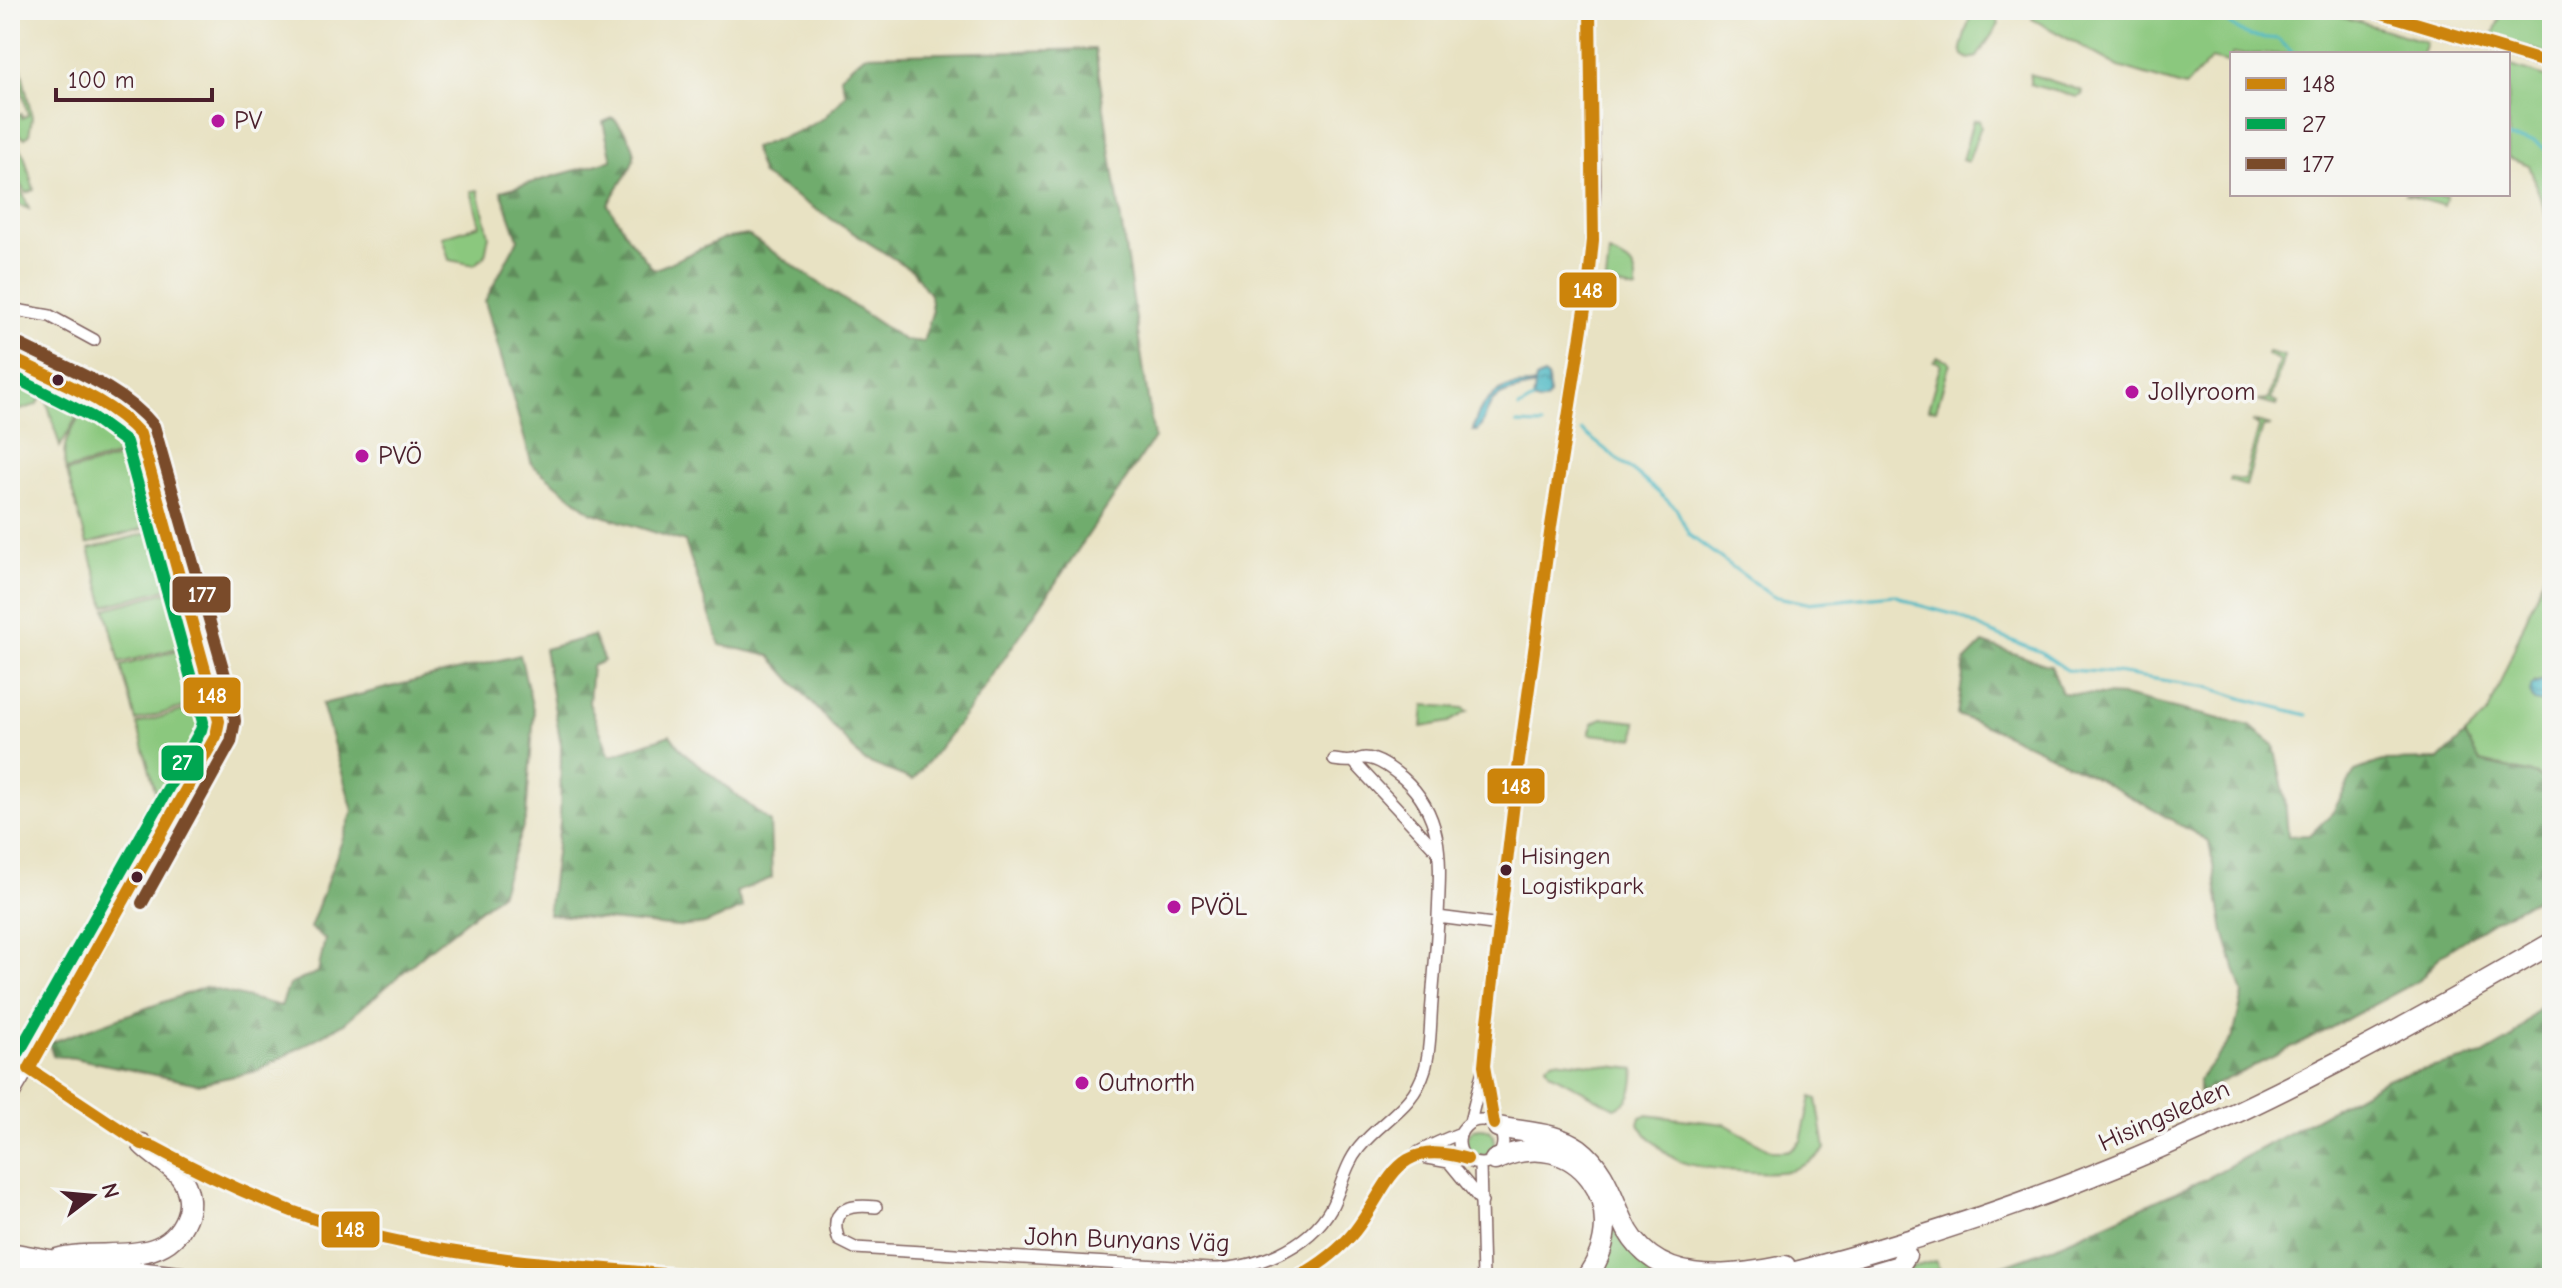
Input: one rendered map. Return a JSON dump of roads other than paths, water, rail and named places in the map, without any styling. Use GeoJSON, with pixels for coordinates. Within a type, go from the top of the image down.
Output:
{"type":"FeatureCollection","features":[{"type":"Feature","properties":{"kind":"highway","name":"Hisingsleden"},"geometry":{"type":"LineString","coordinates":[[1818,1273],[2045,1194],[2158,1148],[2332,1065],[2552,943]]}},
{"type":"Feature","properties":{"kind":"highway","name":"Hisingsleden"},"geometry":{"type":"LineString","coordinates":[[1772,1278],[1818,1273],[1906,1255],[2074,1198],[2225,1133],[2362,1065],[2552,959]]}},
{"type":"Feature","properties":{"kind":"highway"},"geometry":{"type":"LineString","coordinates":[[1496,1125],[1554,1136],[1586,1154],[1605,1178],[1630,1234],[1644,1250],[1674,1268],[1696,1275],[1720,1277],[1799,1262],[1818,1273]]}},
{"type":"Feature","properties":{"kind":"highway"},"geometry":{"type":"LineString","coordinates":[[57,1259],[70,1255],[145,1252],[163,1245],[180,1228],[189,1207],[185,1185],[176,1172],[155,1158],[142,1144]]}},
{"type":"Feature","properties":{"kind":"highway"},"geometry":{"type":"LineString","coordinates":[[1487,1162],[1519,1150],[1552,1151],[1569,1158],[1583,1170],[1597,1190],[1605,1220],[1600,1256],[1586,1278]]}},
{"type":"Feature","properties":{"kind":"highway"},"geometry":{"type":"LineString","coordinates":[[10,1253],[84,1266],[189,1278]]}},
{"type":"Feature","properties":{"kind":"highway"},"geometry":{"type":"LineString","coordinates":[[1858,1278],[1899,1266],[1906,1255]]}},
{"type":"Feature","properties":{"kind":"highway"},"geometry":{"type":"LineString","coordinates":[[10,1270],[75,1278]]}},
{"type":"Feature","properties":{"kind":"street"},"geometry":{"type":"LineString","coordinates":[[1296,1278],[1318,1266],[1346,1241],[1393,1171],[1429,1146],[1461,1133],[1470,1122],[1484,1066],[1551,526],[1592,253],[1595,185],[1590,10]]}},
{"type":"Feature","properties":{"kind":"street"},"geometry":{"type":"LineString","coordinates":[[2372,10],[2552,64]]}},
{"type":"Feature","properties":{"kind":"street"},"geometry":{"type":"LineString","coordinates":[[10,309],[50,316],[94,340]]}},
{"type":"Feature","properties":{"kind":"street","name":"John Bunyans Väg"},"geometry":{"type":"LineString","coordinates":[[876,1207],[854,1206],[843,1211],[837,1222],[839,1240],[855,1248],[1210,1269],[1250,1264],[1286,1249],[1305,1238],[1323,1221],[1354,1154],[1376,1130],[1404,1108],[1421,1080],[1428,1055],[1438,917],[1438,852],[1431,815],[1410,785],[1377,761],[1364,758],[1334,760]]}},
{"type":"Feature","properties":{"kind":"street"},"geometry":{"type":"LineString","coordinates":[[1353,761],[1438,852]]}},
{"type":"Feature","properties":{"kind":"street"},"geometry":{"type":"LineString","coordinates":[[1438,917],[1500,925]]}},
{"type":"Feature","properties":{"kind":"street"},"geometry":{"type":"LineString","coordinates":[[10,1057],[142,1144],[263,1201],[360,1233],[470,1253],[708,1278]]}},
{"type":"Feature","properties":{"kind":"street"},"geometry":{"type":"LineString","coordinates":[[1483,1278],[1483,1203],[1487,1162],[1504,1144],[1496,1125],[1484,1066]]}},
{"type":"Feature","properties":{"kind":"street"},"geometry":{"type":"LineString","coordinates":[[10,1101],[29,1069]]}},
{"type":"Feature","properties":{"kind":"street"},"geometry":{"type":"LineString","coordinates":[[1470,1122],[1485,1120],[1496,1125]]}},
{"type":"Feature","properties":{"kind":"street"},"geometry":{"type":"LineString","coordinates":[[1461,1133],[1459,1147],[1467,1159]]}},
{"type":"Feature","properties":{"kind":"street"},"geometry":{"type":"LineString","coordinates":[[1419,1154],[1441,1152],[1487,1162]]}},
{"type":"Feature","properties":{"kind":"street"},"geometry":{"type":"LineString","coordinates":[[1419,1154],[1449,1162],[1483,1203]]}},
{"type":"Feature","properties":{"kind":"water"},"geometry":{"type":"Polygon","coordinates":[[[1544,375],[1548,378],[1549,396],[1546,400],[1533,400],[1535,386],[1506,393],[1492,402],[1480,428],[1473,431],[1482,408],[1493,396],[1507,388],[1535,384],[1536,379],[1544,375]]]}},
{"type":"Feature","properties":{"kind":"water"},"geometry":{"type":"Polygon","coordinates":[[[2552,678],[2552,700],[2543,703],[2534,701],[2530,693],[2532,685],[2552,678]]]}},
{"type":"Feature","properties":{"kind":"waterway"},"geometry":{"type":"LineString","coordinates":[[2208,10],[2248,36],[2278,39],[2292,52]]}},
{"type":"Feature","properties":{"kind":"waterway"},"geometry":{"type":"LineString","coordinates":[[2510,138],[2534,141],[2552,154]]}},
{"type":"Feature","properties":{"kind":"waterway"},"geometry":{"type":"LineString","coordinates":[[1519,408],[1533,400]]}},
{"type":"Feature","properties":{"kind":"waterway"},"geometry":{"type":"LineString","coordinates":[[1517,424],[1542,425]]}},
{"type":"Feature","properties":{"kind":"waterway"},"geometry":{"type":"LineString","coordinates":[[1582,431],[1676,508],[1689,535],[1772,596],[1807,603],[1895,595],[1956,615],[1989,632],[2041,652],[2067,670],[2116,673],[2208,687],[2307,715]]}},
{"type":"Feature","properties":{"kind":"place","name":"PV"},"geometry":{"type":"Point","coordinates":[218,121]}},
{"type":"Feature","properties":{"kind":"place","name":"Jollyroom"},"geometry":{"type":"Point","coordinates":[2132,392]}},
{"type":"Feature","properties":{"kind":"place","name":"PVÖ"},"geometry":{"type":"Point","coordinates":[362,456]}},
{"type":"Feature","properties":{"kind":"place","name":"Hisingen Logistikpark"},"geometry":{"type":"Point","coordinates":[1506,870]}},
{"type":"Feature","properties":{"kind":"place","name":"PVÖL"},"geometry":{"type":"Point","coordinates":[1174,907]}},
{"type":"Feature","properties":{"kind":"place","name":"Outnorth"},"geometry":{"type":"Point","coordinates":[1082,1083]}}]}
